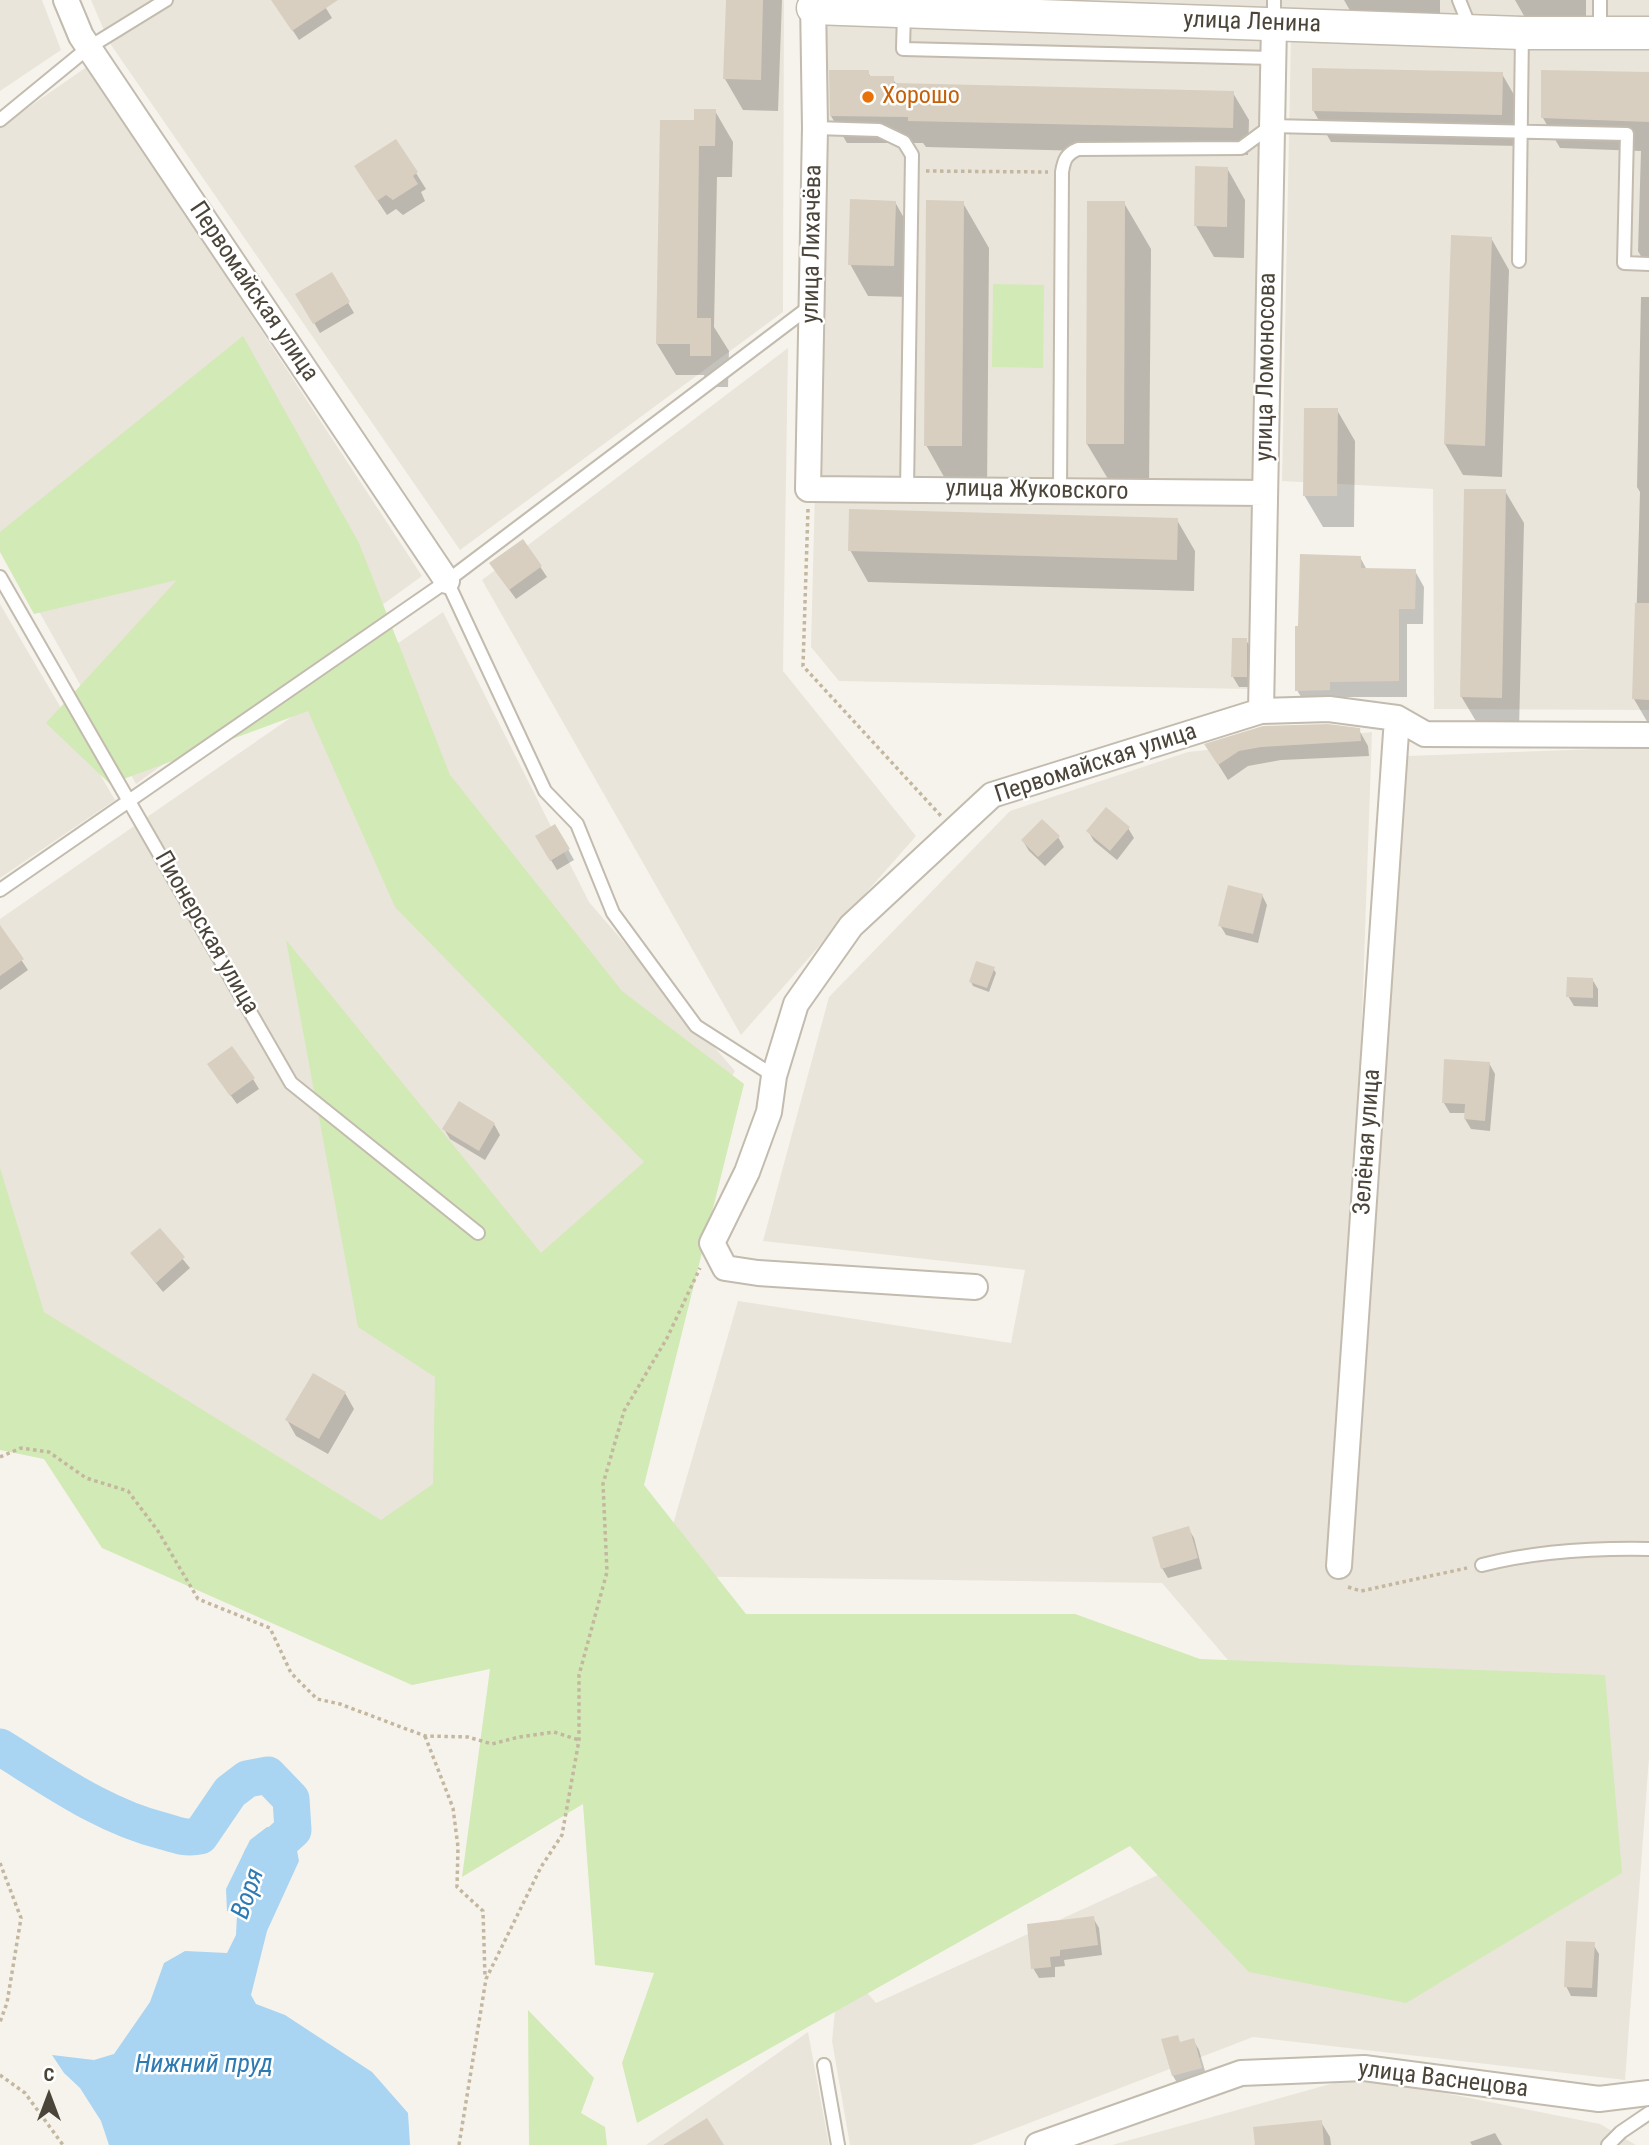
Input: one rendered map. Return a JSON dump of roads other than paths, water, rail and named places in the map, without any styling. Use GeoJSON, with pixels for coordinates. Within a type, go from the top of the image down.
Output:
{"type":"FeatureCollection","features":[{"type":"Feature","properties":{"kind":"street","name":"Первомайская улица"},"geometry":{"type":"LineString","coordinates":[[66,0],[88,48],[447,581]]}},
{"type":"Feature","properties":{"kind":"street","name":"улица Ленина"},"geometry":{"type":"LineString","coordinates":[[813,4],[904,10],[1026,7],[1274,12],[1522,33],[1649,33]]}},
{"type":"Feature","properties":{"kind":"street","name":"улица Лихачёва"},"geometry":{"type":"LineString","coordinates":[[808,489],[816,128],[813,4]]}},
{"type":"Feature","properties":{"kind":"street","name":"улица Ломоносова"},"geometry":{"type":"LineString","coordinates":[[1261,711],[1274,12]]}},
{"type":"Feature","properties":{"kind":"street","name":"улица Жуковского"},"geometry":{"type":"LineString","coordinates":[[808,489],[1265,493]]}},
{"type":"Feature","properties":{"kind":"street","name":"Первомайская улица"},"geometry":{"type":"LineString","coordinates":[[975,1287],[758,1273],[725,1268],[712,1242],[747,1172],[769,1112],[774,1076],[796,1004],[850,926],[992,795],[1261,711],[1329,709],[1397,718],[1426,734],[1649,735]]}},
{"type":"Feature","properties":{"kind":"street","name":"Зелёная улица"},"geometry":{"type":"LineString","coordinates":[[1339,1566],[1397,718]]}},
{"type":"Feature","properties":{"kind":"street","name":"улица Васнецова"},"geometry":{"type":"LineString","coordinates":[[1038,2145],[1241,2073],[1364,2068],[1600,2099],[1649,2093]]}},
{"type":"Feature","properties":{"kind":"lane"},"geometry":{"type":"LineString","coordinates":[[0,120],[88,48],[166,0]]}},
{"type":"Feature","properties":{"kind":"lane"},"geometry":{"type":"LineString","coordinates":[[1459,0],[1471,30]]}},
{"type":"Feature","properties":{"kind":"lane"},"geometry":{"type":"LineString","coordinates":[[1600,0],[1600,33]]}},
{"type":"Feature","properties":{"kind":"lane"},"geometry":{"type":"LineString","coordinates":[[904,10],[903,49],[1273,58]]}},
{"type":"Feature","properties":{"kind":"lane"},"geometry":{"type":"LineString","coordinates":[[1519,261],[1522,33]]}},
{"type":"Feature","properties":{"kind":"lane"},"geometry":{"type":"LineString","coordinates":[[1059,491],[1062,172],[1069,152],[1078,149],[1241,148],[1271,126],[1627,134],[1624,263],[1649,264]]}},
{"type":"Feature","properties":{"kind":"lane"},"geometry":{"type":"LineString","coordinates":[[816,128],[878,130],[904,142],[912,155],[907,490]]}},
{"type":"Feature","properties":{"kind":"lane"},"geometry":{"type":"LineString","coordinates":[[0,890],[447,581],[812,305]]}},
{"type":"Feature","properties":{"kind":"lane","name":"Пионерская улица"},"geometry":{"type":"LineString","coordinates":[[0,577],[291,1083],[478,1233]]}},
{"type":"Feature","properties":{"kind":"lane"},"geometry":{"type":"LineString","coordinates":[[447,581],[545,791],[577,824],[613,913],[696,1026],[774,1076]]}},
{"type":"Feature","properties":{"kind":"lane"},"geometry":{"type":"LineString","coordinates":[[1482,1565],[1506,1559],[1595,1548],[1649,1549]]}},
{"type":"Feature","properties":{"kind":"lane"},"geometry":{"type":"LineString","coordinates":[[824,2065],[838,2145]]}},
{"type":"Feature","properties":{"kind":"lane"},"geometry":{"type":"LineString","coordinates":[[1608,2145],[1621,2132],[1649,2113]]}},
{"type":"Feature","properties":{"kind":"water","name":"Нижний пруд"},"geometry":{"type":"Polygon","coordinates":[[[267,1827],[293,1830],[299,1861],[267,1931],[251,1995],[256,2004],[285,2015],[372,2072],[408,2113],[410,2145],[109,2145],[101,2121],[80,2088],[64,2073],[52,2055],[94,2060],[114,2054],[150,2002],[164,1963],[185,1951],[227,1953],[236,1935],[237,1915],[227,1911],[226,1889],[250,1840],[267,1827]]]}},
{"type":"Feature","properties":{"kind":"waterway","name":"Воря"},"geometry":{"type":"LineString","coordinates":[[0,1747],[99,1806],[141,1824],[186,1837],[200,1836],[230,1792],[247,1779],[268,1775],[291,1799],[293,1830],[261,1859],[259,1866]]}},
{"type":"Feature","properties":{"kind":"place","name":"Хорошо"},"geometry":{"type":"Point","coordinates":[868,97]}}]}
